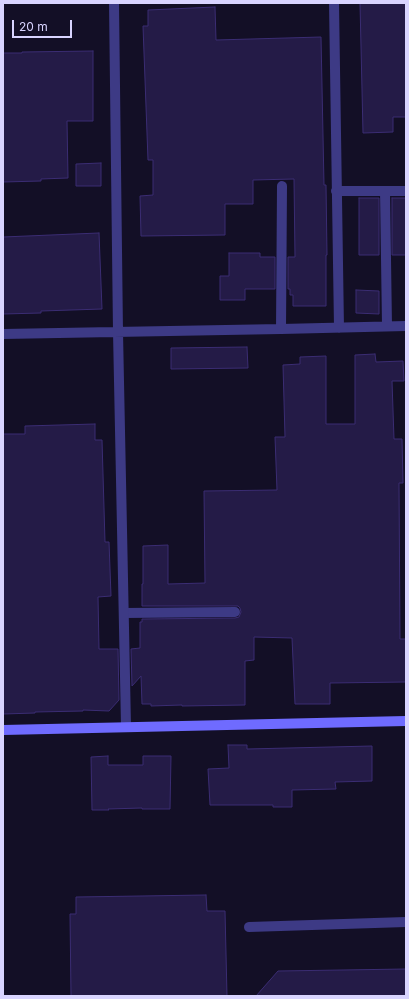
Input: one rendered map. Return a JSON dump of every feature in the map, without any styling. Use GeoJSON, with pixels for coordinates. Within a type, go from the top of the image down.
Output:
{"type":"FeatureCollection","features":[{"type":"Feature","properties":{"kind":"street"},"geometry":{"type":"LineString","coordinates":[[114,3],[118,332],[126,726]]}},
{"type":"Feature","properties":{"kind":"street"},"geometry":{"type":"LineString","coordinates":[[334,3],[336,191],[340,328]]}},
{"type":"Feature","properties":{"kind":"street"},"geometry":{"type":"LineString","coordinates":[[281,329],[282,186]]}},
{"type":"Feature","properties":{"kind":"street"},"geometry":{"type":"LineString","coordinates":[[336,191],[406,191]]}},
{"type":"Feature","properties":{"kind":"street"},"geometry":{"type":"LineString","coordinates":[[385,191],[387,326]]}},
{"type":"Feature","properties":{"kind":"street"},"geometry":{"type":"LineString","coordinates":[[3,334],[406,326]]}},
{"type":"Feature","properties":{"kind":"street"},"geometry":{"type":"LineString","coordinates":[[124,613],[236,612]]}},
{"type":"Feature","properties":{"kind":"street"},"geometry":{"type":"LineString","coordinates":[[3,730],[126,726],[406,721]]}},
{"type":"Feature","properties":{"kind":"street"},"geometry":{"type":"LineString","coordinates":[[249,928],[406,922]]}},
{"type":"Feature","properties":{"kind":"building"},"geometry":{"type":"Polygon","coordinates":[[[360,3],[406,3],[406,117],[393,117],[393,132],[363,133],[360,3]]]}},
{"type":"Feature","properties":{"kind":"building"},"geometry":{"type":"Polygon","coordinates":[[[215,7],[216,40],[321,37],[324,185],[326,185],[326,306],[293,306],[293,295],[290,295],[290,289],[288,289],[288,257],[295,257],[294,179],[253,180],[253,204],[225,204],[225,235],[141,236],[140,196],[153,195],[153,160],[148,160],[143,26],[148,26],[148,10],[215,7]]]}},
{"type":"Feature","properties":{"kind":"building"},"geometry":{"type":"Polygon","coordinates":[[[93,51],[93,121],[67,121],[68,178],[41,179],[41,181],[3,182],[3,53],[93,51]]]}},
{"type":"Feature","properties":{"kind":"building"},"geometry":{"type":"Polygon","coordinates":[[[101,163],[101,186],[76,186],[76,164],[101,163]]]}},
{"type":"Feature","properties":{"kind":"building"},"geometry":{"type":"Polygon","coordinates":[[[359,198],[379,198],[379,255],[359,255],[359,198]]]}},
{"type":"Feature","properties":{"kind":"building"},"geometry":{"type":"Polygon","coordinates":[[[392,198],[406,198],[406,255],[392,255],[392,198]]]}},
{"type":"Feature","properties":{"kind":"building"},"geometry":{"type":"Polygon","coordinates":[[[99,233],[102,309],[3,314],[3,237],[99,233]]]}},
{"type":"Feature","properties":{"kind":"building"},"geometry":{"type":"Polygon","coordinates":[[[229,253],[260,253],[260,257],[275,257],[275,289],[245,289],[245,300],[220,300],[220,276],[229,276],[229,253]]]}},
{"type":"Feature","properties":{"kind":"building"},"geometry":{"type":"Polygon","coordinates":[[[356,290],[379,291],[379,314],[356,313],[356,290]]]}},
{"type":"Feature","properties":{"kind":"building"},"geometry":{"type":"Polygon","coordinates":[[[247,347],[248,368],[171,369],[171,348],[247,347]]]}},
{"type":"Feature","properties":{"kind":"building"},"geometry":{"type":"Polygon","coordinates":[[[375,354],[376,362],[403,361],[404,381],[392,381],[394,439],[402,439],[403,483],[399,483],[400,639],[406,639],[406,682],[330,683],[330,704],[295,704],[292,638],[254,637],[254,660],[245,661],[245,705],[151,706],[151,704],[142,704],[141,676],[132,686],[131,649],[140,648],[140,622],[142,622],[142,619],[235,618],[239,617],[241,612],[238,606],[142,606],[143,546],[168,545],[168,584],[205,583],[204,491],[277,490],[275,437],[285,437],[283,365],[300,364],[300,357],[326,356],[326,424],[355,424],[355,355],[375,354]]]}},
{"type":"Feature","properties":{"kind":"building"},"geometry":{"type":"Polygon","coordinates":[[[95,424],[95,440],[102,440],[105,542],[109,542],[111,596],[98,597],[99,649],[118,649],[119,700],[109,711],[83,710],[3,714],[3,434],[25,434],[25,426],[95,424]]]}},
{"type":"Feature","properties":{"kind":"building"},"geometry":{"type":"Polygon","coordinates":[[[228,745],[247,745],[247,749],[372,746],[372,781],[335,782],[336,789],[292,790],[292,807],[273,807],[273,805],[210,805],[208,769],[229,768],[228,745]]]}},
{"type":"Feature","properties":{"kind":"building"},"geometry":{"type":"Polygon","coordinates":[[[108,756],[108,765],[143,765],[143,756],[171,756],[170,809],[142,808],[92,810],[91,757],[108,756]]]}},
{"type":"Feature","properties":{"kind":"building"},"geometry":{"type":"Polygon","coordinates":[[[206,895],[207,911],[225,911],[227,996],[71,996],[70,914],[76,914],[76,897],[206,895]]]}},
{"type":"Feature","properties":{"kind":"building"},"geometry":{"type":"Polygon","coordinates":[[[406,969],[406,996],[256,996],[278,971],[406,969]]]}}]}
